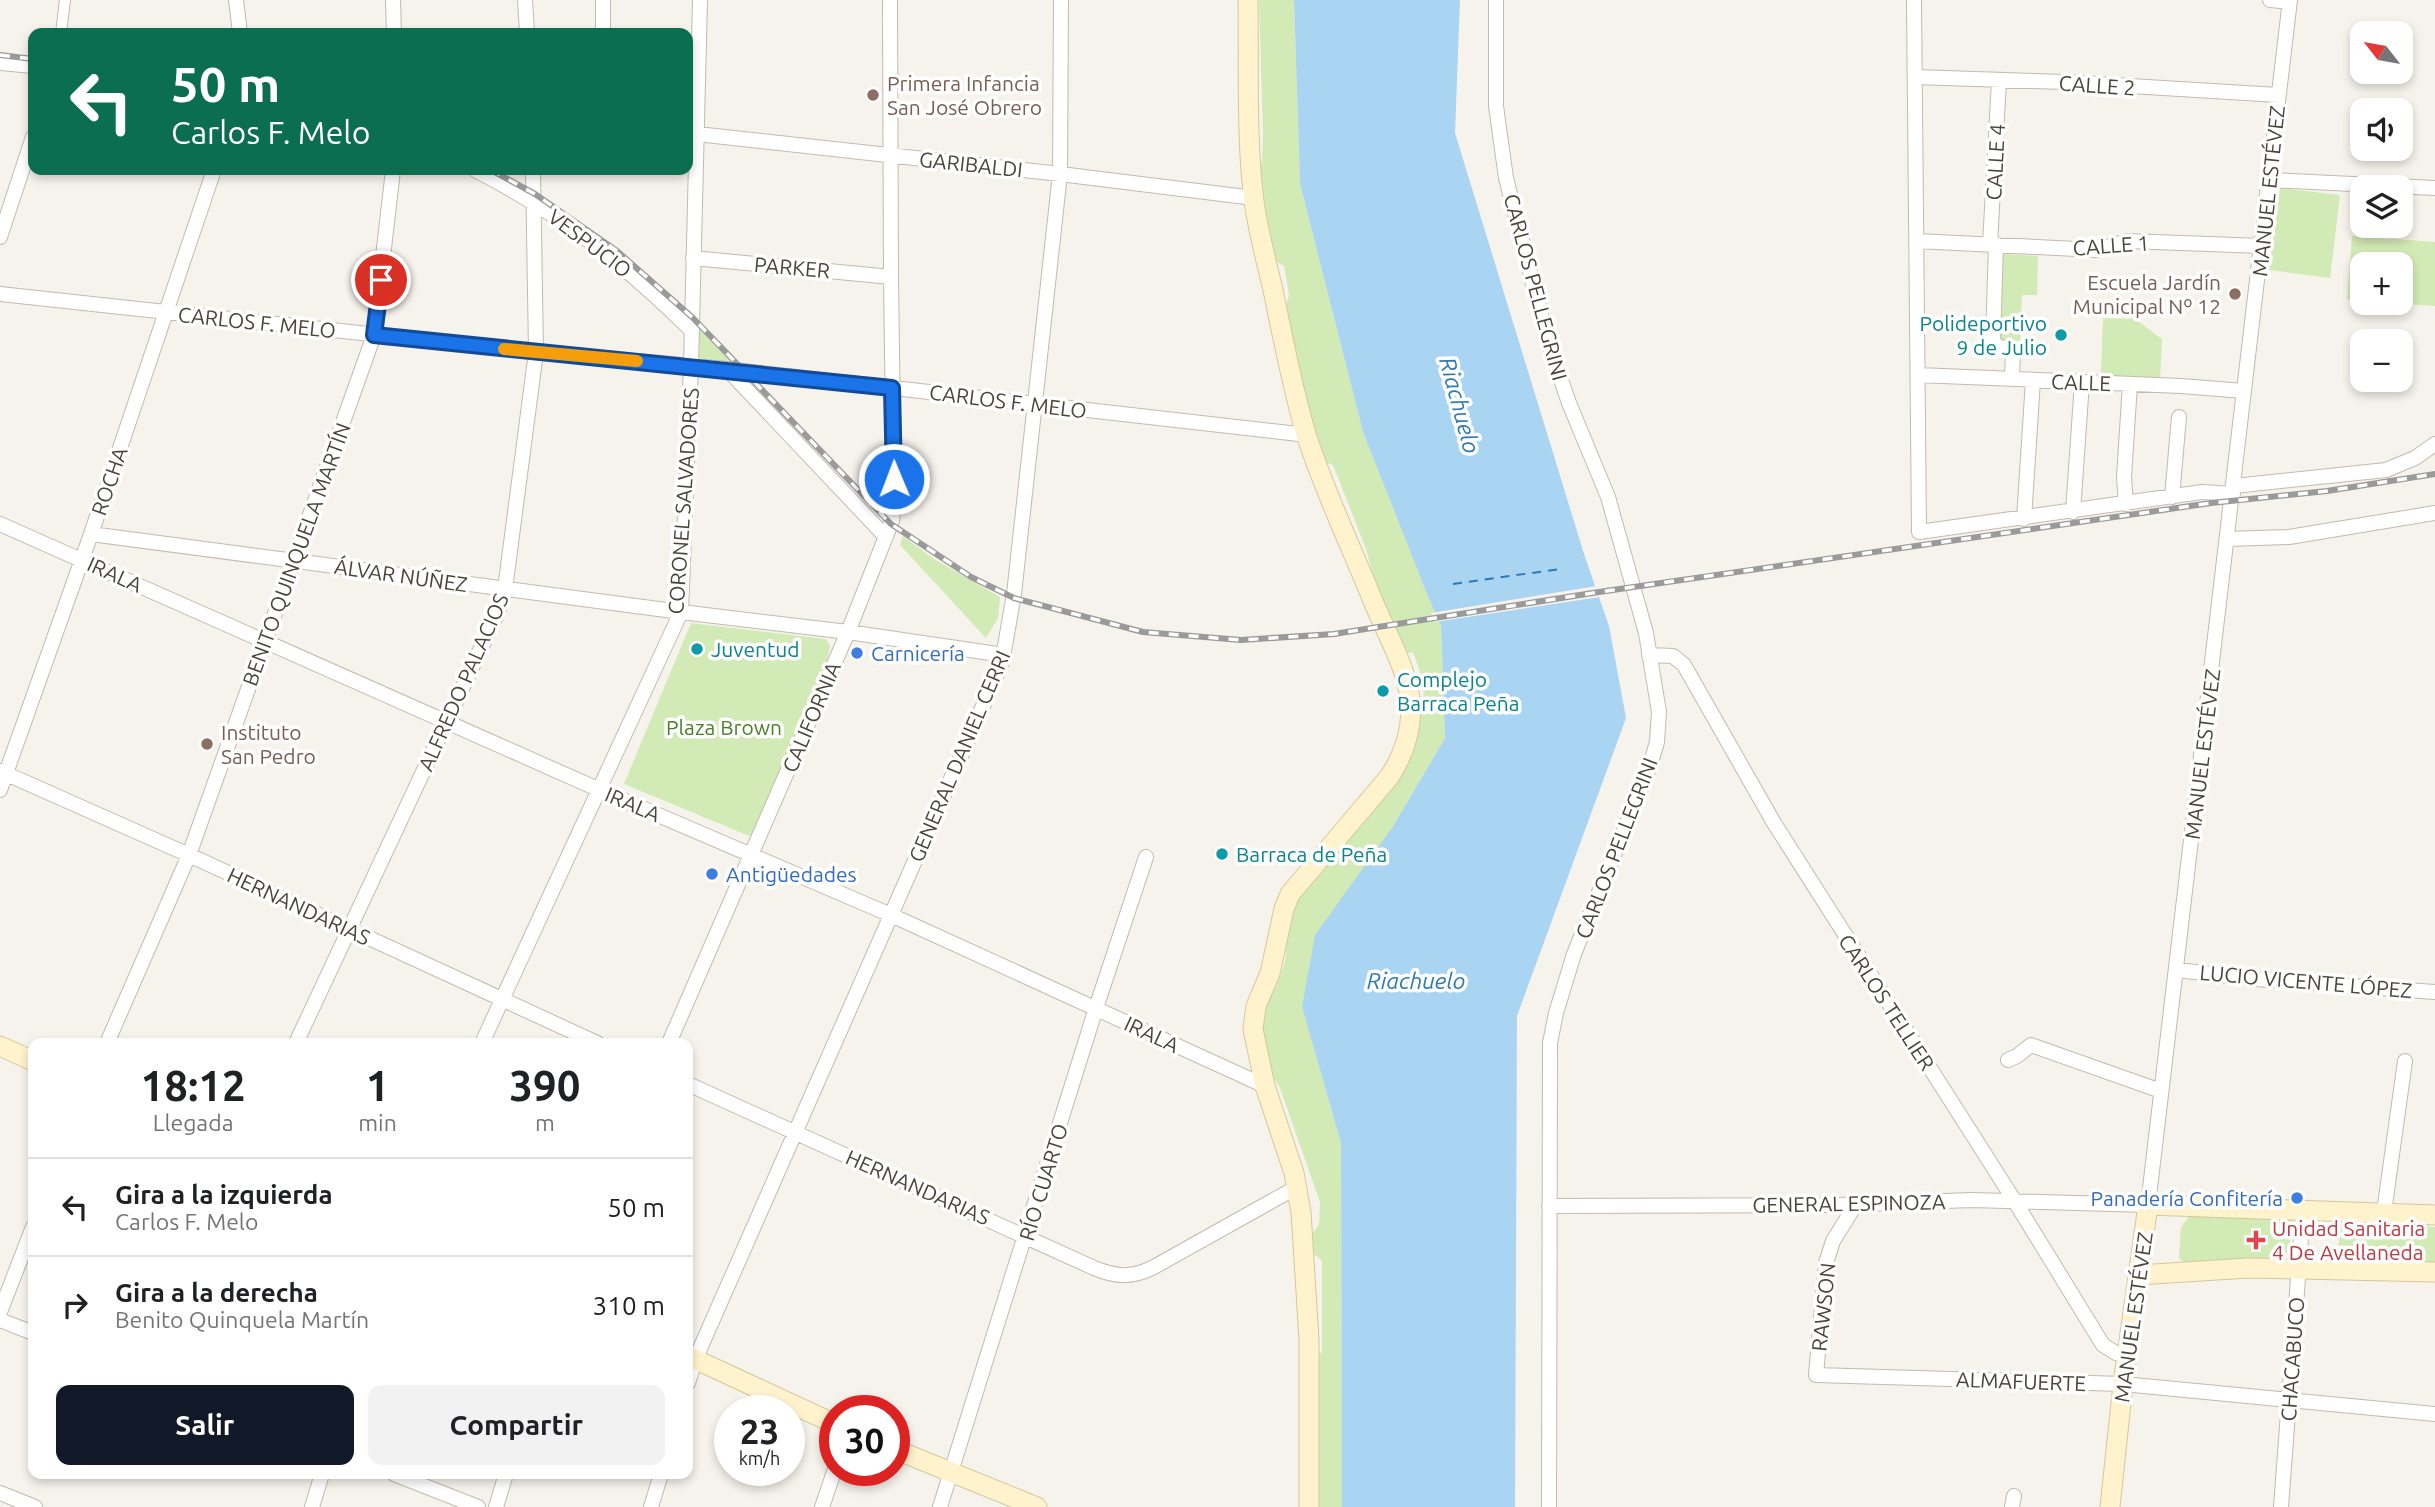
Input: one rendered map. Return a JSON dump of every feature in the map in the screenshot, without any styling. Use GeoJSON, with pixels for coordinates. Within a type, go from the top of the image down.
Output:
{"type":"FeatureCollection","features":[{"type":"Feature","properties":{"kind":"main road"},"geometry":{"type":"LineString","coordinates":[[1248,0],[1254,198],[1286,354],[1307,435],[1376,609],[1400,658],[1408,686],[1410,718],[1401,756],[1390,776],[1299,881],[1284,909],[1270,973],[1254,1019],[1254,1037],[1265,1086],[1297,1186],[1303,1230],[1309,1339],[1308,1507]]}},
{"type":"Feature","properties":{"kind":"main road"},"geometry":{"type":"LineString","coordinates":[[0,1046],[28,1059]]}},
{"type":"Feature","properties":{"kind":"main road"},"geometry":{"type":"LineString","coordinates":[[2148,1205],[2435,1215]]}},
{"type":"Feature","properties":{"kind":"main road","name":"MANUEL ESTÉVEZ"},"geometry":{"type":"LineString","coordinates":[[2110,1507],[2123,1384],[2148,1205]]}},
{"type":"Feature","properties":{"kind":"main road"},"geometry":{"type":"LineString","coordinates":[[2138,1275],[2248,1268],[2435,1272]]}},
{"type":"Feature","properties":{"kind":"main road"},"geometry":{"type":"LineString","coordinates":[[693,1359],[819,1417]]}},
{"type":"Feature","properties":{"kind":"main road"},"geometry":{"type":"LineString","coordinates":[[910,1456],[1037,1507]]}},
{"type":"Feature","properties":{"kind":"street"},"geometry":{"type":"LineString","coordinates":[[62,28],[65,0]]}},
{"type":"Feature","properties":{"kind":"street"},"geometry":{"type":"LineString","coordinates":[[236,0],[239,28]]}},
{"type":"Feature","properties":{"kind":"street"},"geometry":{"type":"LineString","coordinates":[[393,0],[394,28]]}},
{"type":"Feature","properties":{"kind":"street"},"geometry":{"type":"LineString","coordinates":[[525,0],[527,28]]}},
{"type":"Feature","properties":{"kind":"street"},"geometry":{"type":"LineString","coordinates":[[603,0],[603,28]]}},
{"type":"Feature","properties":{"kind":"street","name":"CORONEL SALVADORES"},"geometry":{"type":"LineString","coordinates":[[693,116],[700,0]]}},
{"type":"Feature","properties":{"kind":"street","name":"CALIFORNIA"},"geometry":{"type":"LineString","coordinates":[[670,1038],[848,632],[892,520],[890,0]]}},
{"type":"Feature","properties":{"kind":"street","name":"GENERAL DANIEL CERRI"},"geometry":{"type":"LineString","coordinates":[[693,1354],[994,683],[1003,654],[1014,594],[1060,174],[1061,0]]}},
{"type":"Feature","properties":{"kind":"street","name":"CARLOS PELLEGRINI"},"geometry":{"type":"LineString","coordinates":[[1496,0],[1496,106],[1509,189],[1548,342],[1565,394],[1612,507],[1649,655],[1659,712],[1653,754],[1621,843],[1574,954],[1552,1028],[1549,1060],[1549,1507]]}},
{"type":"Feature","properties":{"kind":"street"},"geometry":{"type":"LineString","coordinates":[[1914,0],[1919,532],[2202,492],[2386,470],[2415,458],[2435,444]]}},
{"type":"Feature","properties":{"kind":"street"},"geometry":{"type":"LineString","coordinates":[[2270,0],[2290,1]]}},
{"type":"Feature","properties":{"kind":"street","name":"MANUEL ESTÉVEZ"},"geometry":{"type":"LineString","coordinates":[[2148,1205],[2290,1]]}},
{"type":"Feature","properties":{"kind":"street"},"geometry":{"type":"LineString","coordinates":[[0,63],[28,66]]}},
{"type":"Feature","properties":{"kind":"street","name":"CALLE 2"},"geometry":{"type":"LineString","coordinates":[[1916,77],[2278,95]]}},
{"type":"Feature","properties":{"kind":"street","name":"CALLE 4"},"geometry":{"type":"LineString","coordinates":[[1999,80],[1993,244],[1993,341],[1999,347],[2013,349],[2012,378]]}},
{"type":"Feature","properties":{"kind":"street","name":"GARIBALDI"},"geometry":{"type":"LineString","coordinates":[[693,133],[1254,198]]}},
{"type":"Feature","properties":{"kind":"street"},"geometry":{"type":"LineString","coordinates":[[0,237],[28,152]]}},
{"type":"Feature","properties":{"kind":"street","name":"ROCHA"},"geometry":{"type":"LineString","coordinates":[[0,790],[3,772],[91,534],[212,175]]}},
{"type":"Feature","properties":{"kind":"street","name":"BENITO QUINQUELA MARTÍN"},"geometry":{"type":"LineString","coordinates":[[109,1038],[189,855],[374,335],[392,175]]}},
{"type":"Feature","properties":{"kind":"street","name":"VESPUCIO"},"geometry":{"type":"LineString","coordinates":[[484,175],[535,202],[608,254],[692,331]]}},
{"type":"Feature","properties":{"kind":"street","name":"ALFREDO PALACIOS"},"geometry":{"type":"LineString","coordinates":[[298,1038],[447,722],[498,611],[505,589],[536,352],[533,175]]}},
{"type":"Feature","properties":{"kind":"street","name":"CORONEL SALVADORES"},"geometry":{"type":"LineString","coordinates":[[484,1038],[681,612],[692,331],[692,175]]}},
{"type":"Feature","properties":{"kind":"street"},"geometry":{"type":"LineString","coordinates":[[2270,180],[2435,188]]}},
{"type":"Feature","properties":{"kind":"street","name":"CALLE 1"},"geometry":{"type":"LineString","coordinates":[[1917,240],[2096,250],[2128,241],[2262,246]]}},
{"type":"Feature","properties":{"kind":"street","name":"PARKER"},"geometry":{"type":"LineString","coordinates":[[693,258],[891,277]]}},
{"type":"Feature","properties":{"kind":"street","name":"CARLOS F. MELO"},"geometry":{"type":"LineString","coordinates":[[0,294],[536,352],[727,369],[1307,435]]}},
{"type":"Feature","properties":{"kind":"street"},"geometry":{"type":"LineString","coordinates":[[727,369],[886,537]]}},
{"type":"Feature","properties":{"kind":"street","name":"CALLE"},"geometry":{"type":"LineString","coordinates":[[1918,375],[2244,391]]}},
{"type":"Feature","properties":{"kind":"street"},"geometry":{"type":"LineString","coordinates":[[2024,519],[2033,380]]}},
{"type":"Feature","properties":{"kind":"street"},"geometry":{"type":"LineString","coordinates":[[2073,512],[2082,382]]}},
{"type":"Feature","properties":{"kind":"street"},"geometry":{"type":"LineString","coordinates":[[2126,504],[2124,477],[2130,384]]}},
{"type":"Feature","properties":{"kind":"street"},"geometry":{"type":"LineString","coordinates":[[2172,497],[2179,417]]}},
{"type":"Feature","properties":{"kind":"street"},"geometry":{"type":"LineString","coordinates":[[2227,538],[2281,538],[2435,513]]}},
{"type":"Feature","properties":{"kind":"street","name":"IRALA"},"geometry":{"type":"LineString","coordinates":[[0,524],[600,790],[891,915],[1265,1086]]}},
{"type":"Feature","properties":{"kind":"street","name":"ÁLVAR NÚÑEZ"},"geometry":{"type":"LineString","coordinates":[[91,534],[1003,654]]}},
{"type":"Feature","properties":{"kind":"street","name":"CARLOS TELLIER"},"geometry":{"type":"LineString","coordinates":[[1649,655],[1673,656],[1684,665],[1774,823],[2104,1345],[2116,1353],[2127,1355]]}},
{"type":"Feature","properties":{"kind":"street","name":"HERNANDARIAS"},"geometry":{"type":"LineString","coordinates":[[3,772],[586,1038]]}},
{"type":"Feature","properties":{"kind":"street","name":"RÍO CUARTO"},"geometry":{"type":"LineString","coordinates":[[940,1507],[1146,857]]}},
{"type":"Feature","properties":{"kind":"street","name":"LUCIO VICENTE LÓPEZ"},"geometry":{"type":"LineString","coordinates":[[2177,970],[2256,979],[2435,992]]}},
{"type":"Feature","properties":{"kind":"street"},"geometry":{"type":"LineString","coordinates":[[2008,1060],[2031,1045],[2161,1091]]}},
{"type":"Feature","properties":{"kind":"street"},"geometry":{"type":"LineString","coordinates":[[2384,1212],[2405,1061]]}},
{"type":"Feature","properties":{"kind":"street","name":"HERNANDARIAS"},"geometry":{"type":"LineString","coordinates":[[693,1086],[1103,1272],[1129,1276],[1152,1268],[1297,1186]]}},
{"type":"Feature","properties":{"kind":"street","name":"GENERAL ESPINOZA"},"geometry":{"type":"LineString","coordinates":[[1549,1206],[2014,1200],[2148,1205]]}},
{"type":"Feature","properties":{"kind":"street","name":"RAWSON"},"geometry":{"type":"LineString","coordinates":[[1816,1375],[1826,1262],[1833,1241],[1856,1204]]}},
{"type":"Feature","properties":{"kind":"street","name":"CHACABUCO"},"geometry":{"type":"LineString","coordinates":[[2281,1507],[2303,1210]]}},
{"type":"Feature","properties":{"kind":"street"},"geometry":{"type":"LineString","coordinates":[[0,1312],[28,1240]]}},
{"type":"Feature","properties":{"kind":"street"},"geometry":{"type":"LineString","coordinates":[[0,1320],[28,1331]]}},
{"type":"Feature","properties":{"kind":"street","name":"ALMAFUERTE"},"geometry":{"type":"LineString","coordinates":[[1816,1375],[2123,1384],[2435,1414]]}},
{"type":"Feature","properties":{"kind":"street"},"geometry":{"type":"LineString","coordinates":[[312,1507],[321,1479]]}},
{"type":"Feature","properties":{"kind":"street"},"geometry":{"type":"LineString","coordinates":[[407,1479],[478,1507]]}},
{"type":"Feature","properties":{"kind":"street"},"geometry":{"type":"LineString","coordinates":[[496,1507],[504,1479]]}},
{"type":"Feature","properties":{"kind":"street"},"geometry":{"type":"LineString","coordinates":[[651,1507],[659,1479]]}},
{"type":"Feature","properties":{"kind":"street"},"geometry":{"type":"LineString","coordinates":[[822,1507],[829,1486]]}},
{"type":"Feature","properties":{"kind":"street"},"geometry":{"type":"LineString","coordinates":[[0,1493],[35,1507]]}},
{"type":"Feature","properties":{"kind":"green space"},"geometry":{"type":"Polygon","coordinates":[[[1259,0],[1294,0],[1300,185],[1363,432],[1441,626],[1445,738],[1392,828],[1302,1007],[1341,1143],[1342,1507],[1316,1507],[1316,1353],[1322,1353],[1322,1261],[1313,1253],[1310,1236],[1319,1225],[1320,1202],[1280,1088],[1264,1063],[1258,1036],[1270,988],[1275,989],[1283,966],[1285,943],[1296,900],[1377,807],[1395,778],[1417,707],[1424,707],[1423,681],[1413,652],[1408,653],[1379,597],[1366,549],[1333,465],[1323,461],[1311,426],[1285,311],[1289,294],[1284,266],[1275,261],[1256,170],[1262,162],[1263,136],[1259,0]]]}},
{"type":"Feature","properties":{"kind":"green space"},"geometry":{"type":"Polygon","coordinates":[[[2280,188],[2340,195],[2330,278],[2269,270],[2280,188]]]}},
{"type":"Feature","properties":{"kind":"green space"},"geometry":{"type":"Polygon","coordinates":[[[2352,238],[2435,242],[2435,306],[2413,304],[2413,252],[2351,252],[2352,238]]]}},
{"type":"Feature","properties":{"kind":"green space"},"geometry":{"type":"Polygon","coordinates":[[[2003,254],[2038,256],[2037,295],[2022,295],[2020,344],[1999,343],[2003,254]]]}},
{"type":"Feature","properties":{"kind":"green space"},"geometry":{"type":"Polygon","coordinates":[[[2350,261],[2350,299],[2347,299],[2350,261]]]}},
{"type":"Feature","properties":{"kind":"green space"},"geometry":{"type":"Polygon","coordinates":[[[692,317],[747,372],[691,366],[692,317]]]}},
{"type":"Feature","properties":{"kind":"green space"},"geometry":{"type":"Polygon","coordinates":[[[2103,318],[2135,319],[2162,339],[2160,379],[2101,376],[2103,318]]]}},
{"type":"Feature","properties":{"kind":"green space"},"geometry":{"type":"Polygon","coordinates":[[[903,536],[934,559],[1000,597],[998,618],[986,638],[900,545],[903,536]]]}},
{"type":"Feature","properties":{"kind":"green space","name":"Plaza Brown"},"geometry":{"type":"Polygon","coordinates":[[[691,623],[826,639],[830,646],[826,664],[754,838],[624,784],[691,623]]]}},
{"type":"Feature","properties":{"kind":"green space"},"geometry":{"type":"Polygon","coordinates":[[[2191,1214],[2290,1217],[2293,1221],[2288,1255],[2193,1268],[2184,1264],[2179,1257],[2181,1227],[2191,1214]]]}},
{"type":"Feature","properties":{"kind":"green space"},"geometry":{"type":"Polygon","coordinates":[[[2340,1223],[2435,1227],[2435,1267],[2338,1262],[2340,1223]]]}},
{"type":"Feature","properties":{"kind":"water","name":"Riachuelo"},"geometry":{"type":"Polygon","coordinates":[[[1294,0],[1460,0],[1455,133],[1584,554],[1609,626],[1626,718],[1517,1016],[1515,1507],[1342,1507],[1341,1143],[1302,1007],[1315,935],[1392,828],[1445,738],[1441,626],[1363,432],[1300,184],[1294,0]]]}},
{"type":"Feature","properties":{"kind":"pier"},"geometry":{"type":"Polygon","coordinates":[[[1597,586],[1600,597],[1435,622],[1431,613],[1597,586]]]}},
{"type":"Feature","properties":{"kind":"ferry route"},"geometry":{"type":"LineString","coordinates":[[1453,584],[1560,569]]}},
{"type":"Feature","properties":{"kind":"railway"},"geometry":{"type":"LineString","coordinates":[[0,55],[28,58]]}},
{"type":"Feature","properties":{"kind":"railway"},"geometry":{"type":"LineString","coordinates":[[500,175],[535,194],[617,251],[692,317],[891,524],[971,577],[1014,598],[1143,632],[1241,640],[1334,634],[1599,592],[2211,503],[2327,491],[2435,474]]}},
{"type":"Feature","properties":{"kind":"slow traffic"},"geometry":{"type":"LineString","coordinates":[[504,349],[637,361]]}},
{"type":"Feature","properties":{"kind":"place","name":"Primera Infancia San José Obrero"},"geometry":{"type":"Point","coordinates":[873,95]}},
{"type":"Feature","properties":{"kind":"place","name":"Escuela Jardín Municipal Nº 12"},"geometry":{"type":"Point","coordinates":[2235,294]}},
{"type":"Feature","properties":{"kind":"place","name":"Polideportivo 9 de Julio"},"geometry":{"type":"Point","coordinates":[2061,335]}},
{"type":"Feature","properties":{"kind":"place","name":"Juventud"},"geometry":{"type":"Point","coordinates":[697,649]}},
{"type":"Feature","properties":{"kind":"place","name":"Carnicería"},"geometry":{"type":"Point","coordinates":[857,653]}},
{"type":"Feature","properties":{"kind":"place","name":"Complejo Barraca Peña"},"geometry":{"type":"Point","coordinates":[1383,691]}},
{"type":"Feature","properties":{"kind":"place","name":"Instituto San Pedro"},"geometry":{"type":"Point","coordinates":[207,744]}},
{"type":"Feature","properties":{"kind":"place","name":"Barraca de Peña"},"geometry":{"type":"Point","coordinates":[1222,854]}},
{"type":"Feature","properties":{"kind":"place","name":"Antigüedades"},"geometry":{"type":"Point","coordinates":[712,874]}},
{"type":"Feature","properties":{"kind":"place","name":"Panadería Confitería"},"geometry":{"type":"Point","coordinates":[2297,1198]}},
{"type":"Feature","properties":{"kind":"place","name":"Unidad Sanitaria 4 De Avellaneda"},"geometry":{"type":"Point","coordinates":[2256,1240]}},
{"type":"Feature","properties":{"kind":"route"},"geometry":{"type":"LineString","coordinates":[[381,280],[374,335],[709,367],[892,388],[894,479]]}}]}
